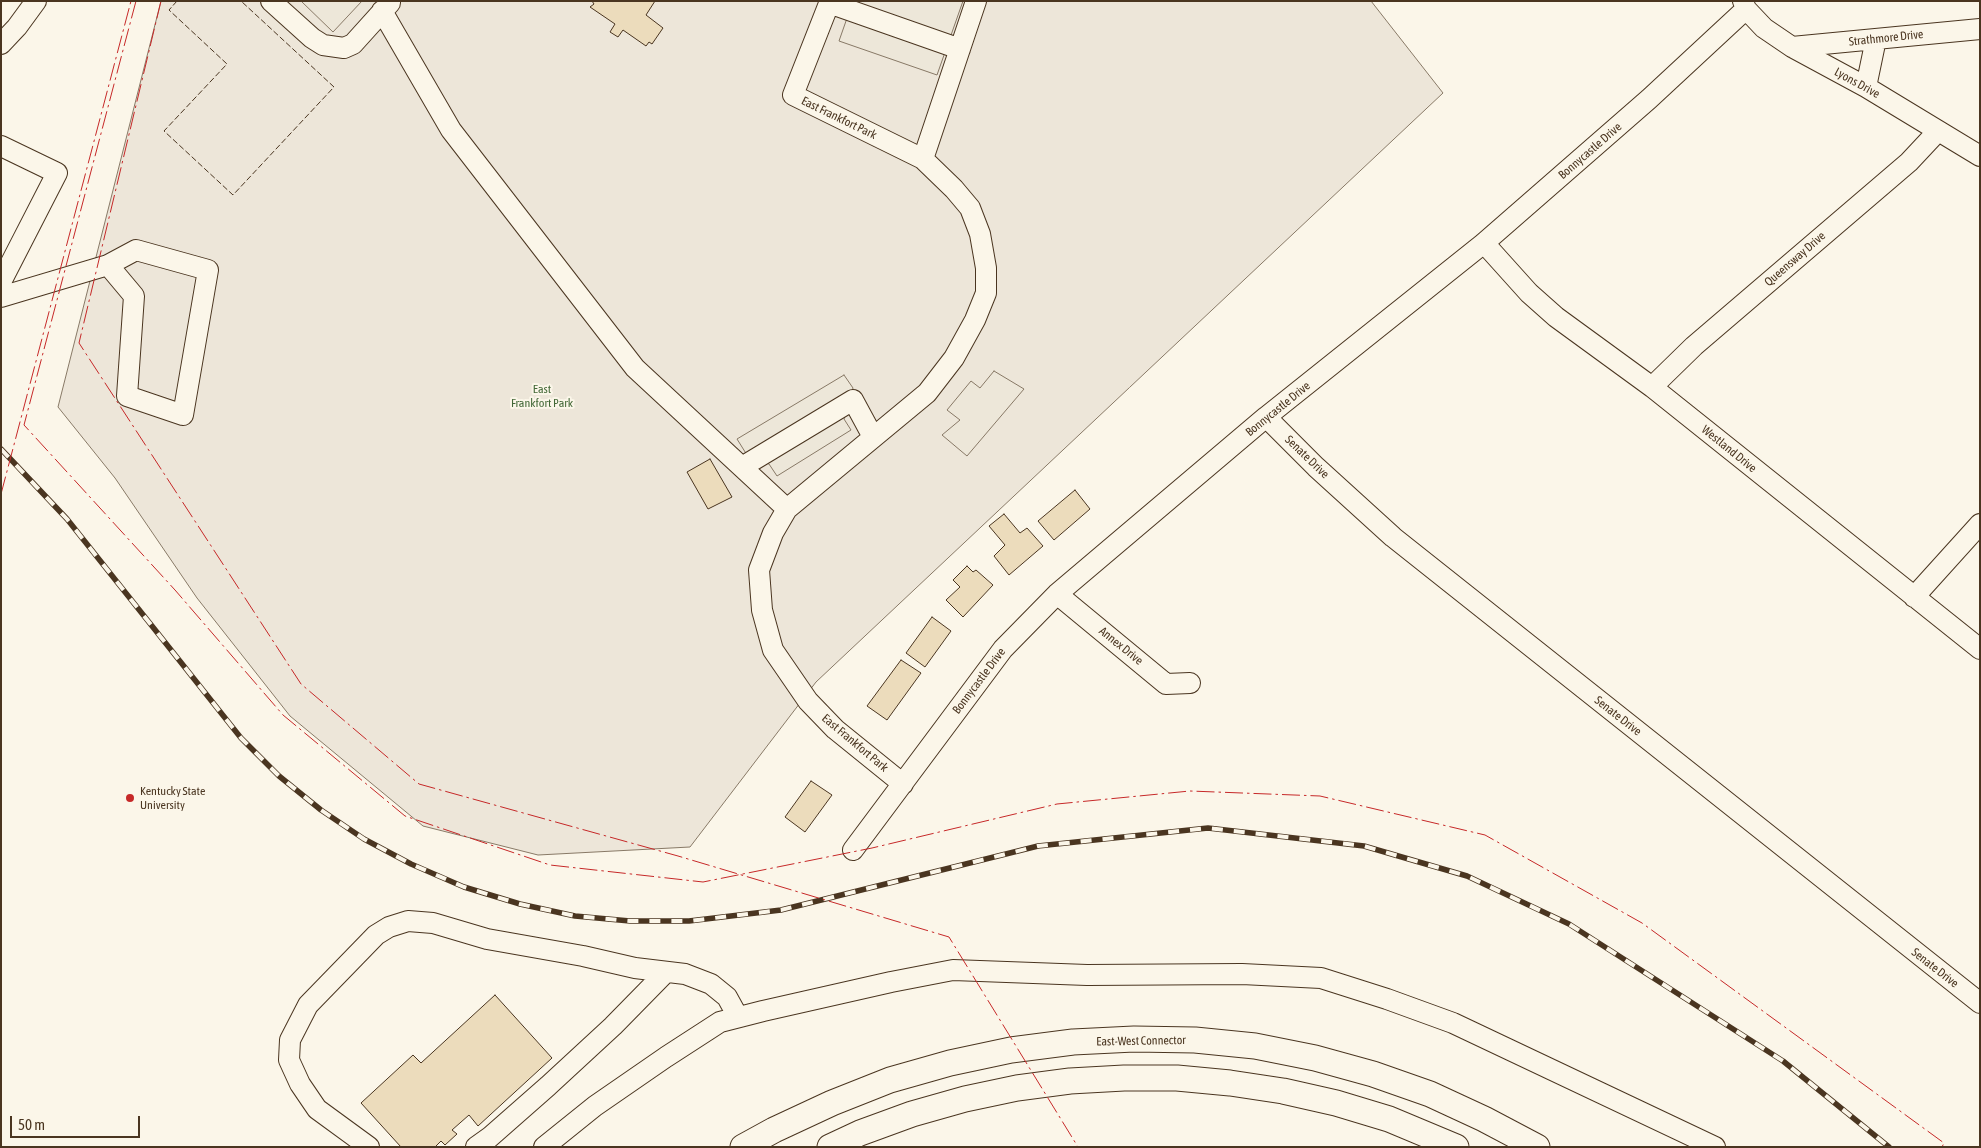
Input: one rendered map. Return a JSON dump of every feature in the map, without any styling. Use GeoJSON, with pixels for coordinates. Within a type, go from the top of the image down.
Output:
{"type":"FeatureCollection","features":[{"type":"Feature","properties":{"kind":"main road","name":"East-West Connector"},"geometry":{"type":"LineString","coordinates":[[744,1147],[774,1130],[832,1103],[890,1080],[950,1063],[1011,1050],[1073,1042],[1134,1039],[1195,1040],[1256,1046],[1315,1058],[1373,1074],[1430,1094],[1484,1118],[1537,1147]]}},
{"type":"Feature","properties":{"kind":"main road"},"geometry":{"type":"LineString","coordinates":[[830,1147],[860,1133],[912,1114],[964,1099],[1070,1080],[1124,1078],[1177,1078],[1283,1091],[1336,1103],[1389,1120],[1456,1147]]}},
{"type":"Feature","properties":{"kind":"street"},"geometry":{"type":"LineString","coordinates":[[1,44],[17,27],[36,1]]}},
{"type":"Feature","properties":{"kind":"street"},"geometry":{"type":"LineString","coordinates":[[271,1],[312,38],[323,45],[334,48],[344,48],[353,44],[387,6],[451,130],[635,368],[787,509]]}},
{"type":"Feature","properties":{"kind":"street"},"geometry":{"type":"LineString","coordinates":[[923,159],[976,1]]}},
{"type":"Feature","properties":{"kind":"street"},"geometry":{"type":"LineString","coordinates":[[830,2],[960,49]]}},
{"type":"Feature","properties":{"kind":"street","name":"East Frankfort Park"},"geometry":{"type":"LineString","coordinates":[[830,2],[792,95],[923,159],[954,189],[970,208],[980,234],[986,268],[986,293],[975,320],[949,365],[927,393],[787,509],[774,533],[759,570],[762,610],[773,650],[808,701],[835,729],[903,784]]}},
{"type":"Feature","properties":{"kind":"street","name":"Lyons Drive"},"geometry":{"type":"LineString","coordinates":[[1744,5],[1764,28],[1792,47],[1866,86],[1980,156]]}},
{"type":"Feature","properties":{"kind":"street","name":"Bonnycastle Drive"},"geometry":{"type":"LineString","coordinates":[[853,850],[1003,649],[1057,594],[1266,417],[1484,243],[1650,99],[1744,5]]}},
{"type":"Feature","properties":{"kind":"street","name":"Strathmore Drive"},"geometry":{"type":"LineString","coordinates":[[1792,47],[1980,29]]}},
{"type":"Feature","properties":{"kind":"street"},"geometry":{"type":"LineString","coordinates":[[1866,86],[1876,39]]}},
{"type":"Feature","properties":{"kind":"street","name":"Queensway Drive"},"geometry":{"type":"LineString","coordinates":[[1652,388],[1694,346],[1908,162],[1938,131]]}},
{"type":"Feature","properties":{"kind":"street"},"geometry":{"type":"LineString","coordinates":[[1,146],[57,173],[1,282]]}},
{"type":"Feature","properties":{"kind":"street","name":"Westland Drive"},"geometry":{"type":"LineString","coordinates":[[1484,243],[1529,294],[1556,317],[1652,388],[1980,649]]}},
{"type":"Feature","properties":{"kind":"street"},"geometry":{"type":"LineString","coordinates":[[1,296],[108,265],[136,250],[208,270],[183,415],[127,396],[134,296],[108,265]]}},
{"type":"Feature","properties":{"kind":"street"},"geometry":{"type":"LineString","coordinates":[[742,467],[853,400],[873,437]]}},
{"type":"Feature","properties":{"kind":"street","name":"Senate Drive"},"geometry":{"type":"LineString","coordinates":[[1266,417],[1316,468],[1393,537],[1980,1003]]}},
{"type":"Feature","properties":{"kind":"street"},"geometry":{"type":"LineString","coordinates":[[1914,597],[1980,524]]}},
{"type":"Feature","properties":{"kind":"street","name":"Annex Drive"},"geometry":{"type":"LineString","coordinates":[[1057,594],[1166,684],[1190,684]]}},
{"type":"Feature","properties":{"kind":"street"},"geometry":{"type":"LineString","coordinates":[[369,1147],[317,1110],[300,1084],[289,1060],[290,1040],[308,1005],[376,934],[389,926],[408,921],[433,923],[487,939],[583,956],[635,968],[685,974],[711,984],[727,996],[738,1017]]}},
{"type":"Feature","properties":{"kind":"street"},"geometry":{"type":"LineString","coordinates":[[544,1147],[595,1106],[720,1022],[882,984],[952,970],[1087,975],[1242,974],[1321,978],[1453,1022],[1715,1147]]}},
{"type":"Feature","properties":{"kind":"street"},"geometry":{"type":"LineString","coordinates":[[476,1147],[490,1137],[606,1033],[666,972]]}},
{"type":"Feature","properties":{"kind":"green space","name":"East Frankfort Park"},"geometry":{"type":"Polygon","coordinates":[[[161,1],[1371,1],[1443,93],[816,682],[690,847],[538,855],[423,826],[290,716],[197,598],[115,478],[58,407],[161,1]]]}},
{"type":"Feature","properties":{"kind":"shaded area"},"geometry":{"type":"Polygon","coordinates":[[[301,1],[362,1],[333,32],[301,1]]]}},
{"type":"Feature","properties":{"kind":"shaded area"},"geometry":{"type":"Polygon","coordinates":[[[853,1],[963,1],[937,75],[839,41],[853,1]]]}},
{"type":"Feature","properties":{"kind":"shaded area"},"geometry":{"type":"Polygon","coordinates":[[[994,371],[1024,389],[967,456],[942,435],[960,420],[947,410],[971,381],[980,388],[994,371]]]}},
{"type":"Feature","properties":{"kind":"shaded area"},"geometry":{"type":"Polygon","coordinates":[[[844,375],[853,388],[844,419],[851,430],[777,476],[769,464],[747,455],[737,439],[844,375]]]}},
{"type":"Feature","properties":{"kind":"building"},"geometry":{"type":"Polygon","coordinates":[[[592,1],[655,1],[646,15],[663,28],[652,44],[649,42],[646,46],[623,30],[618,37],[610,32],[615,24],[590,7],[594,4],[592,1]]]}},
{"type":"Feature","properties":{"kind":"building"},"geometry":{"type":"Polygon","coordinates":[[[710,459],[732,497],[708,509],[687,472],[710,459]]]}},
{"type":"Feature","properties":{"kind":"building"},"geometry":{"type":"Polygon","coordinates":[[[1075,490],[1090,509],[1054,540],[1038,521],[1075,490]]]}},
{"type":"Feature","properties":{"kind":"building"},"geometry":{"type":"Polygon","coordinates":[[[1004,514],[1020,533],[1027,528],[1043,546],[1009,575],[994,556],[1005,545],[989,526],[1004,514]]]}},
{"type":"Feature","properties":{"kind":"building"},"geometry":{"type":"Polygon","coordinates":[[[967,566],[973,572],[976,570],[993,585],[963,617],[946,600],[960,587],[953,580],[967,566]]]}},
{"type":"Feature","properties":{"kind":"building"},"geometry":{"type":"Polygon","coordinates":[[[932,617],[951,631],[925,667],[906,653],[932,617]]]}},
{"type":"Feature","properties":{"kind":"building"},"geometry":{"type":"Polygon","coordinates":[[[901,660],[921,673],[887,720],[867,706],[901,660]]]}},
{"type":"Feature","properties":{"kind":"building"},"geometry":{"type":"Polygon","coordinates":[[[811,781],[832,795],[805,832],[785,817],[811,781]]]}},
{"type":"Feature","properties":{"kind":"building"},"geometry":{"type":"Polygon","coordinates":[[[495,995],[552,1058],[478,1126],[469,1115],[452,1130],[457,1134],[445,1145],[441,1141],[435,1147],[401,1147],[361,1103],[413,1055],[421,1063],[495,995]]]}},
{"type":"Feature","properties":{"kind":"railway"},"geometry":{"type":"LineString","coordinates":[[1,449],[67,519],[241,738],[279,776],[321,810],[364,839],[411,864],[464,887],[520,904],[575,916],[630,921],[689,921],[781,910],[1038,846],[1208,828],[1364,846],[1467,876],[1569,924],[1783,1061],[1889,1147]]}},
{"type":"Feature","properties":{"kind":"fence"},"geometry":{"type":"LineString","coordinates":[[177,1],[169,10],[227,64],[164,131],[233,195],[334,87],[241,1]]}},
{"type":"Feature","properties":{"kind":"power"},"geometry":{"type":"LineString","coordinates":[[1,494],[131,1]]}},
{"type":"Feature","properties":{"kind":"power"},"geometry":{"type":"LineString","coordinates":[[136,1],[24,425],[175,590],[283,715],[405,816],[550,865],[703,882],[872,848],[1057,804],[1190,791],[1320,796],[1485,835],[1642,923],[1944,1143],[1942,1147]]}},
{"type":"Feature","properties":{"kind":"power"},"geometry":{"type":"LineString","coordinates":[[161,1],[79,343],[301,684],[419,784],[678,856],[949,937],[1078,1147]]}},
{"type":"Feature","properties":{"kind":"place","name":"Kentucky State University"},"geometry":{"type":"Point","coordinates":[130,798]}}]}
